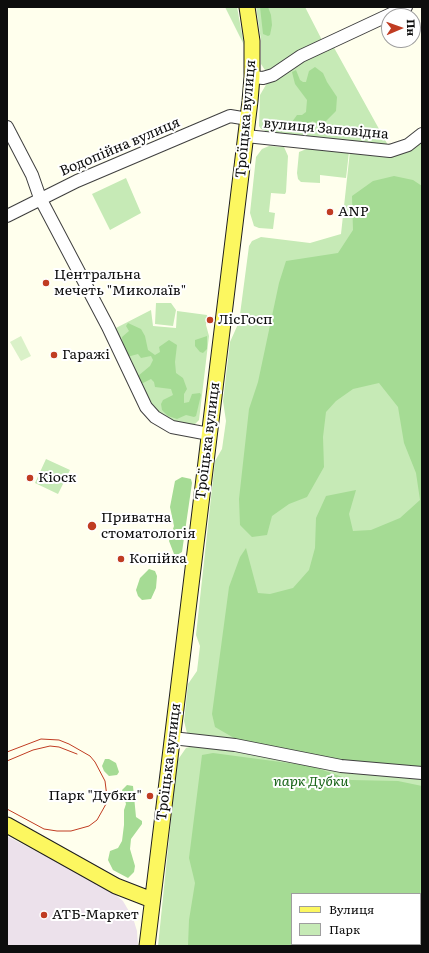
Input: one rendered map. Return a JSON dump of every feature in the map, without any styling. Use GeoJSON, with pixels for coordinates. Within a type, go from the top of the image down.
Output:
{"type":"FeatureCollection","features":[{"type":"Feature","properties":{"kind":"main road","name":"Троїцька вулиця"},"geometry":{"type":"LineString","coordinates":[[147,946],[248,119],[252,77],[252,41],[247,7]]}},
{"type":"Feature","properties":{"kind":"main road"},"geometry":{"type":"LineString","coordinates":[[7,826],[116,886],[152,900]]}},
{"type":"Feature","properties":{"kind":"street"},"geometry":{"type":"LineString","coordinates":[[252,77],[263,78],[272,75],[301,56],[406,7]]}},
{"type":"Feature","properties":{"kind":"street","name":"Водопійна вулиця"},"geometry":{"type":"LineString","coordinates":[[7,216],[40,198],[230,116],[248,119]]}},
{"type":"Feature","properties":{"kind":"street"},"geometry":{"type":"LineString","coordinates":[[7,127],[32,175],[40,198],[108,327],[146,407],[155,417],[172,427],[209,434]]}},
{"type":"Feature","properties":{"kind":"street","name":"вулиця Заповідна"},"geometry":{"type":"LineString","coordinates":[[246,136],[390,151],[408,145],[422,134]]}},
{"type":"Feature","properties":{"kind":"street"},"geometry":{"type":"LineString","coordinates":[[172,738],[235,745],[341,766],[422,773]]}},
{"type":"Feature","properties":{"kind":"shaded area"},"geometry":{"type":"Polygon","coordinates":[[[7,836],[110,890],[123,901],[133,918],[137,931],[138,946],[7,946],[7,836]]]}},
{"type":"Feature","properties":{"kind":"green space"},"geometry":{"type":"Polygon","coordinates":[[[225,7],[237,7],[244,45],[225,7]]]}},
{"type":"Feature","properties":{"kind":"green space"},"geometry":{"type":"Polygon","coordinates":[[[256,7],[305,7],[323,42],[269,72],[265,70],[261,64],[261,40],[256,7]]]}},
{"type":"Feature","properties":{"kind":"green space"},"geometry":{"type":"Polygon","coordinates":[[[260,7],[268,7],[271,15],[272,25],[270,35],[268,36],[263,34],[260,7]]]}},
{"type":"Feature","properties":{"kind":"green space"},"geometry":{"type":"Polygon","coordinates":[[[332,44],[389,147],[271,133],[261,129],[259,126],[260,95],[267,83],[332,44]]]}},
{"type":"Feature","properties":{"kind":"green space"},"geometry":{"type":"Polygon","coordinates":[[[315,67],[323,73],[337,97],[336,111],[322,125],[312,121],[306,132],[295,131],[292,128],[292,122],[297,115],[302,115],[306,112],[307,100],[295,84],[292,72],[296,70],[300,80],[306,82],[309,71],[315,67]]]}},
{"type":"Feature","properties":{"kind":"green space","name":"парк Дубки"},"geometry":{"type":"Polygon","coordinates":[[[422,138],[422,946],[158,946],[177,761],[186,748],[193,746],[191,736],[187,733],[184,721],[188,684],[197,671],[200,646],[196,635],[215,461],[222,449],[226,421],[223,401],[230,342],[239,322],[249,246],[252,241],[261,237],[310,243],[341,234],[350,151],[379,154],[422,138]]]}},
{"type":"Feature","properties":{"kind":"green space"},"geometry":{"type":"Polygon","coordinates":[[[269,146],[284,147],[288,156],[286,192],[285,194],[271,193],[269,212],[275,213],[273,229],[254,226],[250,213],[256,157],[262,149],[269,146]]]}},
{"type":"Feature","properties":{"kind":"green space"},"geometry":{"type":"Polygon","coordinates":[[[309,148],[349,152],[346,178],[320,175],[320,183],[301,182],[298,179],[297,173],[299,152],[309,148]]]}},
{"type":"Feature","properties":{"kind":"green space"},"geometry":{"type":"Polygon","coordinates":[[[394,176],[413,180],[422,186],[422,769],[342,762],[241,742],[215,727],[212,714],[229,587],[240,557],[246,548],[258,593],[270,594],[293,588],[309,570],[315,548],[316,518],[326,496],[356,490],[349,514],[353,531],[371,530],[400,518],[420,500],[416,473],[404,443],[398,407],[379,383],[353,389],[336,401],[326,412],[323,437],[324,467],[307,497],[289,504],[272,516],[267,535],[252,537],[240,525],[239,499],[249,409],[258,382],[279,283],[286,261],[338,253],[353,230],[352,196],[373,181],[394,176]]]}},
{"type":"Feature","properties":{"kind":"green space"},"geometry":{"type":"Polygon","coordinates":[[[126,178],[141,213],[110,230],[92,194],[126,178]]]}},
{"type":"Feature","properties":{"kind":"green space"},"geometry":{"type":"Polygon","coordinates":[[[156,303],[171,303],[176,310],[173,326],[155,324],[156,303]]]}},
{"type":"Feature","properties":{"kind":"green space"},"geometry":{"type":"Polygon","coordinates":[[[151,310],[153,326],[176,328],[177,311],[207,315],[206,325],[209,336],[199,420],[194,425],[172,422],[152,409],[112,330],[151,310]]]}},
{"type":"Feature","properties":{"kind":"green space"},"geometry":{"type":"Polygon","coordinates":[[[128,323],[141,329],[145,336],[148,350],[155,355],[160,352],[159,347],[169,340],[177,345],[175,362],[176,373],[183,378],[187,389],[184,394],[184,403],[189,402],[192,394],[200,393],[201,395],[196,416],[186,415],[177,419],[168,416],[162,410],[161,404],[163,400],[173,395],[171,389],[155,387],[154,382],[151,379],[141,384],[138,376],[150,366],[153,360],[151,356],[141,358],[138,354],[127,357],[123,348],[122,337],[129,331],[126,326],[128,323]]]}},
{"type":"Feature","properties":{"kind":"green space"},"geometry":{"type":"Polygon","coordinates":[[[21,336],[31,356],[21,361],[10,342],[21,336]]]}},
{"type":"Feature","properties":{"kind":"green space"},"geometry":{"type":"Polygon","coordinates":[[[207,336],[207,349],[203,353],[200,352],[195,346],[195,340],[207,336]]]}},
{"type":"Feature","properties":{"kind":"green space"},"geometry":{"type":"Polygon","coordinates":[[[46,459],[70,470],[58,494],[35,483],[46,459]]]}},
{"type":"Feature","properties":{"kind":"green space"},"geometry":{"type":"Polygon","coordinates":[[[182,477],[191,479],[192,483],[182,552],[177,555],[174,554],[169,541],[174,526],[170,507],[175,481],[182,477]]]}},
{"type":"Feature","properties":{"kind":"green space"},"geometry":{"type":"Polygon","coordinates":[[[149,569],[155,571],[157,576],[156,588],[151,599],[142,600],[138,596],[136,590],[140,578],[149,569]]]}},
{"type":"Feature","properties":{"kind":"green space"},"geometry":{"type":"Polygon","coordinates":[[[213,753],[311,766],[351,780],[398,781],[422,786],[422,946],[188,946],[189,920],[195,883],[189,858],[202,755],[213,753]]]}},
{"type":"Feature","properties":{"kind":"green space"},"geometry":{"type":"Polygon","coordinates":[[[105,759],[109,759],[116,763],[119,772],[117,775],[109,776],[104,771],[102,766],[105,759]]]}},
{"type":"Feature","properties":{"kind":"green space"},"geometry":{"type":"Polygon","coordinates":[[[127,785],[133,786],[136,817],[142,821],[142,824],[131,839],[130,849],[135,866],[134,872],[128,878],[113,870],[108,860],[110,851],[118,848],[122,841],[124,810],[126,804],[122,790],[127,785]]]}},
{"type":"Feature","properties":{"kind":"tram line"},"geometry":{"type":"LineString","coordinates":[[7,752],[41,739],[59,740],[69,744],[90,756],[95,762],[105,781],[107,797],[106,804],[97,820],[89,826],[71,831],[44,829],[7,809]]}},
{"type":"Feature","properties":{"kind":"tram line"},"geometry":{"type":"LineString","coordinates":[[7,761],[33,750],[50,746],[59,747],[77,754]]}},
{"type":"Feature","properties":{"kind":"place","name":"ANP"},"geometry":{"type":"Point","coordinates":[330,212]}},
{"type":"Feature","properties":{"kind":"place","name":"Центральна мечеть \"Миколаїв\""},"geometry":{"type":"Point","coordinates":[46,283]}},
{"type":"Feature","properties":{"kind":"place","name":"ЛісГосп"},"geometry":{"type":"Point","coordinates":[210,320]}},
{"type":"Feature","properties":{"kind":"place","name":"Гаражі"},"geometry":{"type":"Point","coordinates":[54,355]}},
{"type":"Feature","properties":{"kind":"place","name":"Кіоск"},"geometry":{"type":"Point","coordinates":[30,478]}},
{"type":"Feature","properties":{"kind":"place","name":"Приватна стоматологія"},"geometry":{"type":"Point","coordinates":[92,526]}},
{"type":"Feature","properties":{"kind":"place","name":"Копійка"},"geometry":{"type":"Point","coordinates":[121,559]}},
{"type":"Feature","properties":{"kind":"place","name":"Парк \"Дубки\""},"geometry":{"type":"Point","coordinates":[150,796]}},
{"type":"Feature","properties":{"kind":"place","name":"АТБ-Маркет"},"geometry":{"type":"Point","coordinates":[44,915]}}]}
